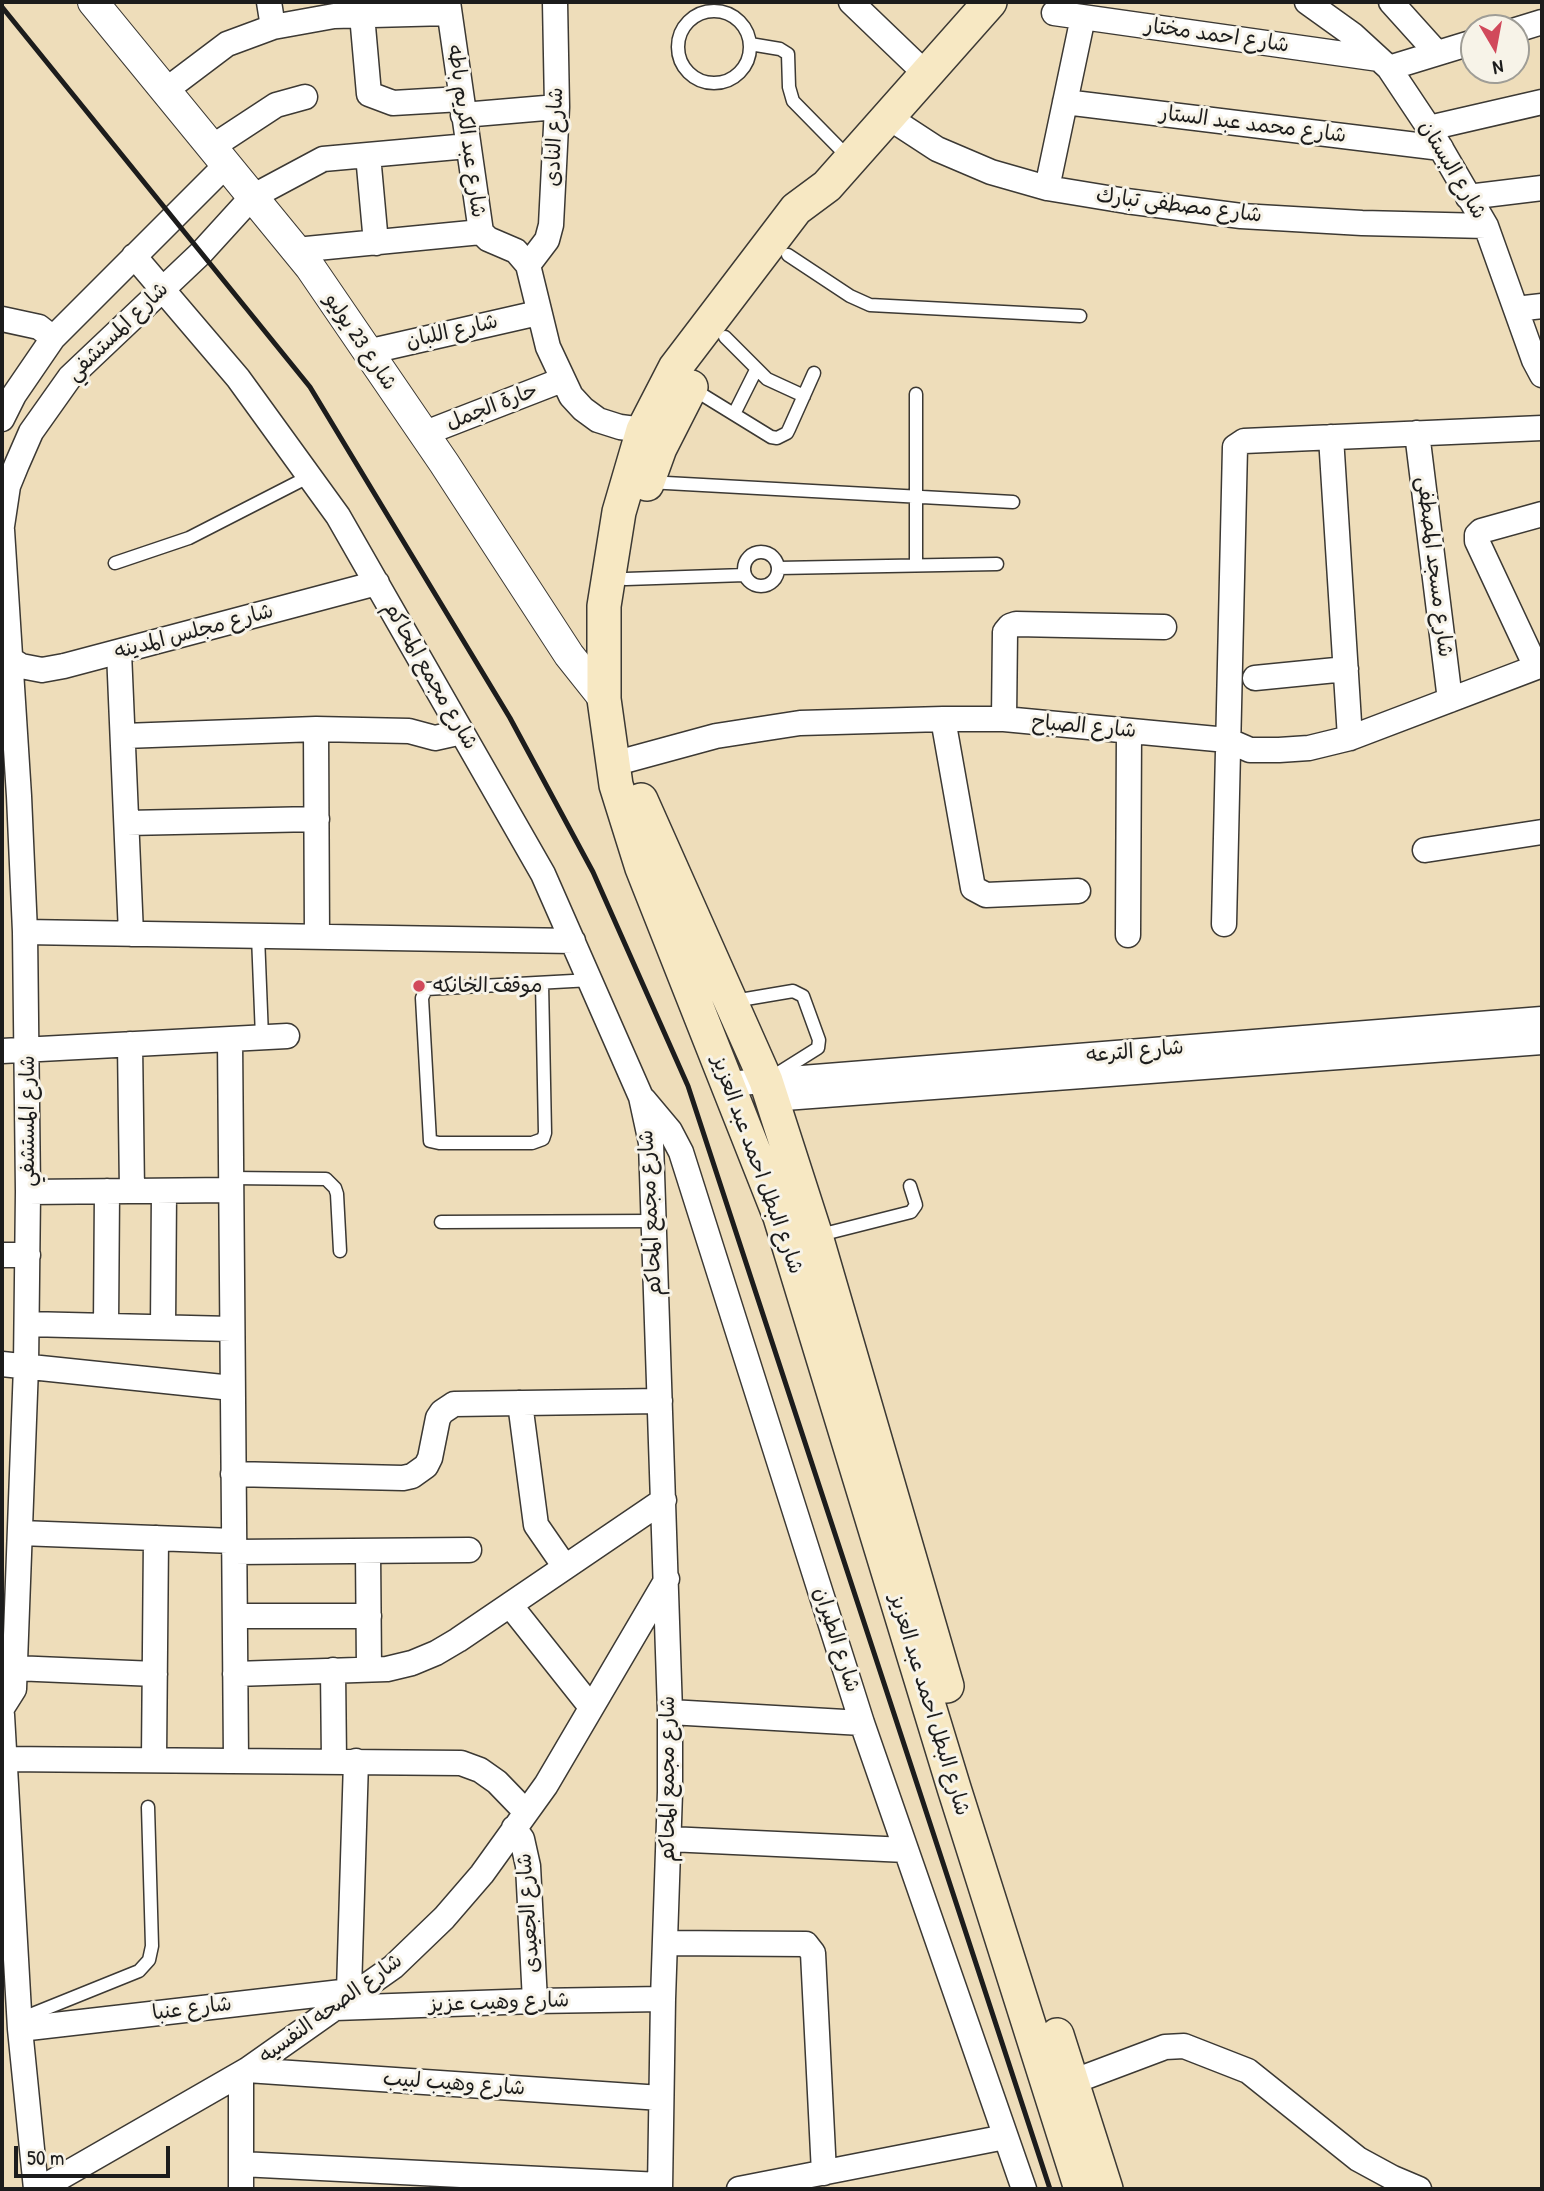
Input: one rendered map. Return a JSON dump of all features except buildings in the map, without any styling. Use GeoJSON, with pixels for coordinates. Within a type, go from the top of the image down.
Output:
{"type":"FeatureCollection","features":[{"type":"Feature","properties":{"kind":"main road","name":"شارع البطل احمد عبد العزيز"},"geometry":{"type":"LineString","coordinates":[[990,2],[827,186],[796,209],[675,368],[643,430],[619,512],[604,606],[604,699],[622,762],[769,1090],[816,1236],[971,1768],[1106,2189]]}},
{"type":"Feature","properties":{"kind":"main road","name":"شارع البطل احمد عبد العزيز"},"geometry":{"type":"LineString","coordinates":[[827,186],[813,222],[725,337],[691,387],[660,448],[648,482],[626,579],[621,633],[622,762],[616,785],[642,868],[780,1217],[954,1788],[1081,2189]]}},
{"type":"Feature","properties":{"kind":"street","name":"شارع 23 يوليو"},"geometry":{"type":"LineString","coordinates":[[93,2],[296,250],[423,434],[569,654],[604,699]]}},
{"type":"Feature","properties":{"kind":"street"},"geometry":{"type":"LineString","coordinates":[[269,2],[273,27]]}},
{"type":"Feature","properties":{"kind":"street","name":"شارع النادى"},"geometry":{"type":"LineString","coordinates":[[528,265],[547,240],[551,225],[557,107],[555,2]]}},
{"type":"Feature","properties":{"kind":"street","name":"شارع البستان"},"geometry":{"type":"LineString","coordinates":[[1307,2],[1353,35],[1384,64],[1435,138],[1486,226],[1542,376]]}},
{"type":"Feature","properties":{"kind":"street"},"geometry":{"type":"LineString","coordinates":[[1391,2],[1437,54]]}},
{"type":"Feature","properties":{"kind":"street"},"geometry":{"type":"LineString","coordinates":[[856,3],[926,74]]}},
{"type":"Feature","properties":{"kind":"street"},"geometry":{"type":"LineString","coordinates":[[166,90],[227,44],[273,27],[334,16],[449,7]]}},
{"type":"Feature","properties":{"kind":"street","name":"شارع عبد الكريم باطه"},"geometry":{"type":"LineString","coordinates":[[449,7],[481,232],[488,239],[516,251],[528,265]]}},
{"type":"Feature","properties":{"kind":"street","name":"شارع احمد مختار"},"geometry":{"type":"LineString","coordinates":[[1054,13],[1384,64],[1437,54],[1460,47]]}},
{"type":"Feature","properties":{"kind":"street"},"geometry":{"type":"LineString","coordinates":[[362,15],[369,94],[393,103],[462,107],[557,107]]}},
{"type":"Feature","properties":{"kind":"street"},"geometry":{"type":"LineString","coordinates":[[1047,188],[1083,17]]}},
{"type":"Feature","properties":{"kind":"street","name":"شارع المستشفي"},"geometry":{"type":"LineString","coordinates":[[2,419],[14,395],[53,338],[134,257],[219,156],[276,105],[305,97]]}},
{"type":"Feature","properties":{"kind":"street","name":"شارع محمد عبد الستار"},"geometry":{"type":"LineString","coordinates":[[1065,102],[1435,138],[1542,102]]}},
{"type":"Feature","properties":{"kind":"street","name":"شارع مصطفى تبارك"},"geometry":{"type":"LineString","coordinates":[[888,117],[948,153],[991,173],[1047,188],[1241,216],[1486,226]]}},
{"type":"Feature","properties":{"kind":"street","name":"شارع المستشفي"},"geometry":{"type":"LineString","coordinates":[[2,1708],[14,1689],[20,1533],[14,1365],[27,1324],[28,1255],[25,932],[7,656],[2,528],[5,486],[32,432],[70,377],[201,253],[252,197],[323,159],[468,146]]}},
{"type":"Feature","properties":{"kind":"street"},"geometry":{"type":"LineString","coordinates":[[368,155],[376,243]]}},
{"type":"Feature","properties":{"kind":"street"},"geometry":{"type":"LineString","coordinates":[[1468,197],[1542,188]]}},
{"type":"Feature","properties":{"kind":"street"},"geometry":{"type":"LineString","coordinates":[[296,250],[481,232]]}},
{"type":"Feature","properties":{"kind":"street","name":"شارع مجمع المحاكم"},"geometry":{"type":"LineString","coordinates":[[134,257],[238,378],[338,516],[543,874],[641,1097],[651,1143],[670,1712],[660,2187]]}},
{"type":"Feature","properties":{"kind":"street"},"geometry":{"type":"LineString","coordinates":[[528,265],[548,347],[571,396],[598,420],[643,430]]}},
{"type":"Feature","properties":{"kind":"street"},"geometry":{"type":"LineString","coordinates":[[1516,309],[1542,306]]}},
{"type":"Feature","properties":{"kind":"street","name":"شارع اللبان"},"geometry":{"type":"LineString","coordinates":[[367,352],[538,313]]}},
{"type":"Feature","properties":{"kind":"street"},"geometry":{"type":"LineString","coordinates":[[2,319],[39,327],[53,338]]}},
{"type":"Feature","properties":{"kind":"street","name":"حارة الجمل"},"geometry":{"type":"LineString","coordinates":[[423,434],[562,380]]}},
{"type":"Feature","properties":{"kind":"street"},"geometry":{"type":"LineString","coordinates":[[1224,924],[1235,447],[1244,441],[1542,428]]}},
{"type":"Feature","properties":{"kind":"street","name":"شارع مسجد المصطفى"},"geometry":{"type":"LineString","coordinates":[[1418,433],[1450,700]]}},
{"type":"Feature","properties":{"kind":"street"},"geometry":{"type":"LineString","coordinates":[[1331,437],[1350,738]]}},
{"type":"Feature","properties":{"kind":"street"},"geometry":{"type":"LineString","coordinates":[[1539,666],[1477,541],[1477,535],[1481,531],[1542,514]]}},
{"type":"Feature","properties":{"kind":"street","name":"شارع مجلس المدينه"},"geometry":{"type":"LineString","coordinates":[[7,656],[21,666],[43,670],[377,583]]}},
{"type":"Feature","properties":{"kind":"street"},"geometry":{"type":"LineString","coordinates":[[1004,719],[1005,632],[1010,626],[1164,627]]}},
{"type":"Feature","properties":{"kind":"street"},"geometry":{"type":"LineString","coordinates":[[119,652],[131,934]]}},
{"type":"Feature","properties":{"kind":"street","name":"شارع الصباح"},"geometry":{"type":"LineString","coordinates":[[622,762],[716,736],[800,723],[943,719],[1004,719],[1227,740],[1250,750],[1309,748],[1350,738],[1539,666]]}},
{"type":"Feature","properties":{"kind":"street"},"geometry":{"type":"LineString","coordinates":[[1255,678],[1346,669]]}},
{"type":"Feature","properties":{"kind":"street"},"geometry":{"type":"LineString","coordinates":[[943,719],[973,888],[986,895],[1078,891]]}},
{"type":"Feature","properties":{"kind":"street"},"geometry":{"type":"LineString","coordinates":[[124,736],[316,729],[409,731],[435,738],[462,732]]}},
{"type":"Feature","properties":{"kind":"street"},"geometry":{"type":"LineString","coordinates":[[316,729],[317,937]]}},
{"type":"Feature","properties":{"kind":"street"},"geometry":{"type":"LineString","coordinates":[[1128,935],[1129,731]]}},
{"type":"Feature","properties":{"kind":"street"},"geometry":{"type":"LineString","coordinates":[[127,823],[317,819]]}},
{"type":"Feature","properties":{"kind":"street"},"geometry":{"type":"LineString","coordinates":[[1426,850],[1542,832]]}},
{"type":"Feature","properties":{"kind":"street"},"geometry":{"type":"LineString","coordinates":[[25,932],[573,941]]}},
{"type":"Feature","properties":{"kind":"street","name":"شارع الترعه"},"geometry":{"type":"LineString","coordinates":[[769,1090],[1542,1019]]}},
{"type":"Feature","properties":{"kind":"street"},"geometry":{"type":"LineString","coordinates":[[2,1051],[287,1036]]}},
{"type":"Feature","properties":{"kind":"street"},"geometry":{"type":"LineString","coordinates":[[230,1039],[236,1759]]}},
{"type":"Feature","properties":{"kind":"street","name":"شارع الترعه"},"geometry":{"type":"LineString","coordinates":[[727,1084],[769,1090],[1542,1042]]}},
{"type":"Feature","properties":{"kind":"street"},"geometry":{"type":"LineString","coordinates":[[130,1044],[132,1191]]}},
{"type":"Feature","properties":{"kind":"street","name":"شارع الطيران"},"geometry":{"type":"LineString","coordinates":[[641,1097],[657,1113],[681,1152],[862,1723],[1024,2189]]}},
{"type":"Feature","properties":{"kind":"street"},"geometry":{"type":"LineString","coordinates":[[28,1192],[164,1191],[231,1184]]}},
{"type":"Feature","properties":{"kind":"street"},"geometry":{"type":"LineString","coordinates":[[106,1326],[107,1191]]}},
{"type":"Feature","properties":{"kind":"street"},"geometry":{"type":"LineString","coordinates":[[163,1327],[164,1191]]}},
{"type":"Feature","properties":{"kind":"street"},"geometry":{"type":"LineString","coordinates":[[2,1255],[28,1255]]}},
{"type":"Feature","properties":{"kind":"street"},"geometry":{"type":"LineString","coordinates":[[27,1324],[231,1329]]}},
{"type":"Feature","properties":{"kind":"street"},"geometry":{"type":"LineString","coordinates":[[14,1365],[232,1388]]}},
{"type":"Feature","properties":{"kind":"street"},"geometry":{"type":"LineString","coordinates":[[233,1474],[412,1476],[426,1466],[438,1418],[447,1407],[454,1404],[660,1401]]}},
{"type":"Feature","properties":{"kind":"street"},"geometry":{"type":"LineString","coordinates":[[520,1403],[534,1518],[539,1532],[565,1567]]}},
{"type":"Feature","properties":{"kind":"street"},"geometry":{"type":"LineString","coordinates":[[235,1674],[387,1669],[412,1663],[436,1653],[664,1500]]}},
{"type":"Feature","properties":{"kind":"street"},"geometry":{"type":"LineString","coordinates":[[20,1533],[156,1538],[234,1547],[368,1551],[469,1550]]}},
{"type":"Feature","properties":{"kind":"street"},"geometry":{"type":"LineString","coordinates":[[154,1758],[156,1538]]}},
{"type":"Feature","properties":{"kind":"street"},"geometry":{"type":"LineString","coordinates":[[368,1551],[369,1669]]}},
{"type":"Feature","properties":{"kind":"street","name":"شارع الصحه النفسيه"},"geometry":{"type":"LineString","coordinates":[[38,2189],[244,2072],[393,1967],[444,1918],[482,1874],[546,1785],[667,1578]]}},
{"type":"Feature","properties":{"kind":"street"},"geometry":{"type":"LineString","coordinates":[[510,1605],[592,1707]]}},
{"type":"Feature","properties":{"kind":"street"},"geometry":{"type":"LineString","coordinates":[[235,1616],[369,1616]]}},
{"type":"Feature","properties":{"kind":"street"},"geometry":{"type":"LineString","coordinates":[[14,1668],[155,1674]]}},
{"type":"Feature","properties":{"kind":"street"},"geometry":{"type":"LineString","coordinates":[[332,1671],[345,1761],[349,1996]]}},
{"type":"Feature","properties":{"kind":"street"},"geometry":{"type":"LineString","coordinates":[[670,1712],[862,1723]]}},
{"type":"Feature","properties":{"kind":"street"},"geometry":{"type":"LineString","coordinates":[[2,1715],[20,2024],[38,2189]]}},
{"type":"Feature","properties":{"kind":"street"},"geometry":{"type":"LineString","coordinates":[[3,1759],[154,1758],[461,1763],[480,1770],[498,1782],[520,1820]]}},
{"type":"Feature","properties":{"kind":"street","name":"شارع الجعيدى"},"geometry":{"type":"LineString","coordinates":[[520,1820],[528,1866],[535,2001]]}},
{"type":"Feature","properties":{"kind":"street"},"geometry":{"type":"LineString","coordinates":[[669,1839],[906,1850]]}},
{"type":"Feature","properties":{"kind":"street"},"geometry":{"type":"LineString","coordinates":[[665,1943],[806,1944],[813,1954],[824,2173]]}},
{"type":"Feature","properties":{"kind":"street","name":"شارع عنبا"},"geometry":{"type":"LineString","coordinates":[[20,2024],[349,1996]]}},
{"type":"Feature","properties":{"kind":"street","name":"شارع وهيب عزيز"},"geometry":{"type":"LineString","coordinates":[[349,1996],[535,2001],[663,2000]]}},
{"type":"Feature","properties":{"kind":"street"},"geometry":{"type":"LineString","coordinates":[[1072,2082],[1165,2047],[1184,2046],[1248,2071],[1358,2159],[1419,2189]]}},
{"type":"Feature","properties":{"kind":"street"},"geometry":{"type":"LineString","coordinates":[[241,2189],[244,2072]]}},
{"type":"Feature","properties":{"kind":"street","name":"شارع وهيب لبيب"},"geometry":{"type":"LineString","coordinates":[[244,2072],[660,2098]]}},
{"type":"Feature","properties":{"kind":"street"},"geometry":{"type":"LineString","coordinates":[[738,2189],[1005,2137]]}},
{"type":"Feature","properties":{"kind":"street"},"geometry":{"type":"LineString","coordinates":[[241,2164],[660,2187]]}},
{"type":"Feature","properties":{"kind":"lane"},"geometry":{"type":"LineString","coordinates":[[708,11],[718,11],[737,18],[750,44],[746,64],[733,78],[724,82],[704,83],[687,73],[678,55],[677,45],[683,27],[699,14],[708,11]]}},
{"type":"Feature","properties":{"kind":"lane"},"geometry":{"type":"LineString","coordinates":[[750,44],[780,49],[788,54],[789,88],[793,101],[851,160]]}},
{"type":"Feature","properties":{"kind":"lane"},"geometry":{"type":"LineString","coordinates":[[788,255],[850,296],[870,304],[1080,316]]}},
{"type":"Feature","properties":{"kind":"lane"},"geometry":{"type":"LineString","coordinates":[[725,337],[756,370],[779,386],[804,396]]}},
{"type":"Feature","properties":{"kind":"lane"},"geometry":{"type":"LineString","coordinates":[[734,414],[756,370]]}},
{"type":"Feature","properties":{"kind":"lane"},"geometry":{"type":"LineString","coordinates":[[691,387],[771,437],[782,436],[789,429],[814,373]]}},
{"type":"Feature","properties":{"kind":"lane"},"geometry":{"type":"LineString","coordinates":[[916,394],[916,565]]}},
{"type":"Feature","properties":{"kind":"lane"},"geometry":{"type":"LineString","coordinates":[[115,563],[189,538],[310,476]]}},
{"type":"Feature","properties":{"kind":"lane"},"geometry":{"type":"LineString","coordinates":[[648,482],[1013,502]]}},
{"type":"Feature","properties":{"kind":"lane"},"geometry":{"type":"LineString","coordinates":[[761,551],[773,556],[778,568],[773,581],[761,586],[749,581],[744,569],[749,557],[761,551]]}},
{"type":"Feature","properties":{"kind":"lane"},"geometry":{"type":"LineString","coordinates":[[778,568],[997,564]]}},
{"type":"Feature","properties":{"kind":"lane"},"geometry":{"type":"LineString","coordinates":[[626,579],[745,575]]}},
{"type":"Feature","properties":{"kind":"lane"},"geometry":{"type":"LineString","coordinates":[[258,936],[262,1037]]}},
{"type":"Feature","properties":{"kind":"lane"},"geometry":{"type":"LineString","coordinates":[[542,983],[543,1139],[532,1143],[439,1143],[430,1140],[423,992],[430,988],[591,980]]}},
{"type":"Feature","properties":{"kind":"lane"},"geometry":{"type":"LineString","coordinates":[[729,1002],[793,991],[803,996],[819,1040],[818,1048],[769,1090]]}},
{"type":"Feature","properties":{"kind":"lane"},"geometry":{"type":"LineString","coordinates":[[231,1184],[326,1179],[337,1194],[341,1251]]}},
{"type":"Feature","properties":{"kind":"lane"},"geometry":{"type":"LineString","coordinates":[[816,1236],[911,1213],[916,1205],[910,1186]]}},
{"type":"Feature","properties":{"kind":"lane"},"geometry":{"type":"LineString","coordinates":[[441,1222],[653,1221]]}},
{"type":"Feature","properties":{"kind":"lane"},"geometry":{"type":"LineString","coordinates":[[20,2024],[139,1971],[149,1960],[152,1946],[148,1807]]}},
{"type":"Feature","properties":{"kind":"railway"},"geometry":{"type":"LineString","coordinates":[[2,7],[310,387],[510,718],[593,872],[688,1086],[1050,2189]]}},
{"type":"Feature","properties":{"kind":"place","name":"موقف الخانكه"},"geometry":{"type":"Point","coordinates":[419,986]}}]}
